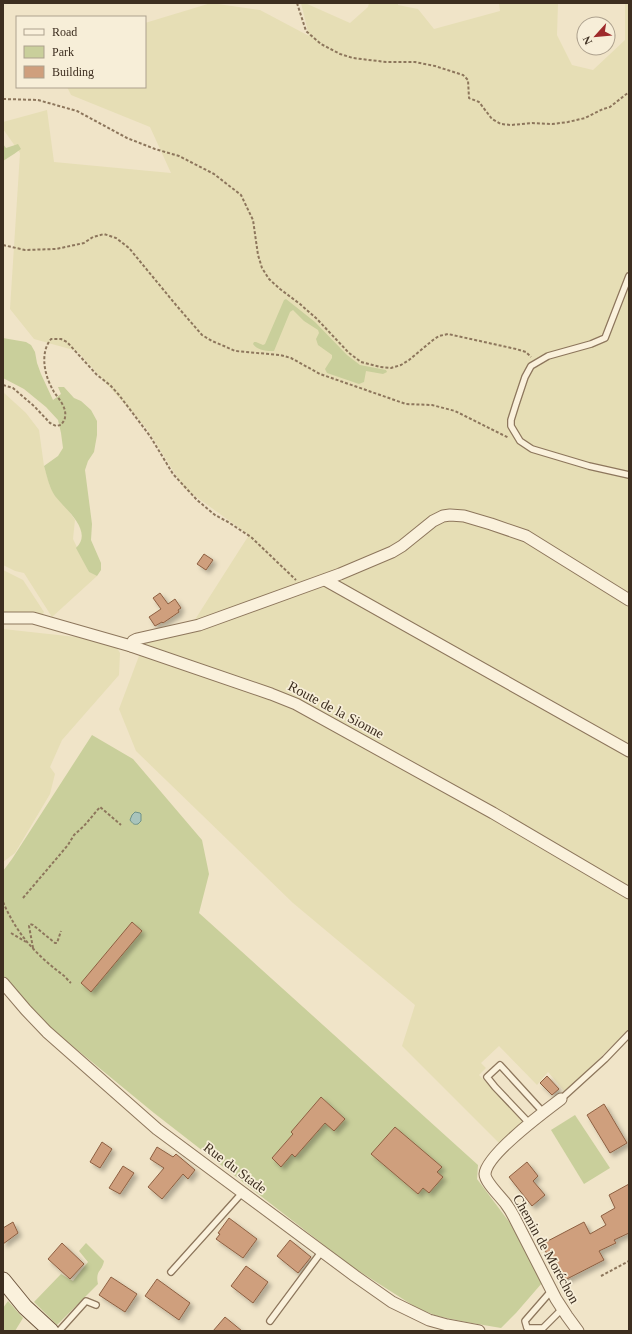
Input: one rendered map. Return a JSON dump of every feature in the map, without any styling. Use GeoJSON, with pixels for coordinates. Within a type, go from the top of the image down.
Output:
{"type":"FeatureCollection","features":[{"type":"Feature","properties":{"kind":"street"},"geometry":{"type":"LineString","coordinates":[[131,646],[133,641],[137,639],[199,626],[325,580],[387,554],[402,546],[433,521],[443,516],[454,514],[491,524],[526,536],[629,600]]}},
{"type":"Feature","properties":{"kind":"street"},"geometry":{"type":"LineString","coordinates":[[325,580],[629,751]]}},
{"type":"Feature","properties":{"kind":"street","name":"Route de la Sionne"},"geometry":{"type":"LineString","coordinates":[[3,618],[33,618],[131,646],[279,697],[305,708],[493,813],[629,893]]}},
{"type":"Feature","properties":{"kind":"street","name":"Rue du Stade"},"geometry":{"type":"LineString","coordinates":[[3,983],[47,1032],[135,1110],[242,1193],[392,1302],[429,1320],[479,1331]]}},
{"type":"Feature","properties":{"kind":"street","name":"Chemin de Moréchon"},"geometry":{"type":"LineString","coordinates":[[561,1099],[543,1112],[505,1146],[488,1167],[485,1174],[514,1217],[562,1309],[575,1330]]}},
{"type":"Feature","properties":{"kind":"street"},"geometry":{"type":"LineString","coordinates":[[3,1280],[25,1308],[51,1331]]}},
{"type":"Feature","properties":{"kind":"lane"},"geometry":{"type":"LineString","coordinates":[[629,276],[606,338],[592,344],[548,356],[536,362],[530,368],[525,377],[511,420],[512,428],[520,441],[532,449],[589,466],[629,475]]}},
{"type":"Feature","properties":{"kind":"lane"},"geometry":{"type":"LineString","coordinates":[[561,1099],[605,1059],[629,1034]]}},
{"type":"Feature","properties":{"kind":"lane"},"geometry":{"type":"LineString","coordinates":[[530,1124],[487,1077],[500,1065],[543,1112]]}},
{"type":"Feature","properties":{"kind":"lane"},"geometry":{"type":"LineString","coordinates":[[171,1272],[242,1193]]}},
{"type":"Feature","properties":{"kind":"lane"},"geometry":{"type":"LineString","coordinates":[[270,1321],[322,1251]]}},
{"type":"Feature","properties":{"kind":"lane"},"geometry":{"type":"LineString","coordinates":[[552,1290],[524,1321],[527,1328],[543,1328],[562,1309]]}},
{"type":"Feature","properties":{"kind":"lane"},"geometry":{"type":"LineString","coordinates":[[59,1331],[86,1301],[96,1305]]}},
{"type":"Feature","properties":{"kind":"path"},"geometry":{"type":"LineString","coordinates":[[297,3],[306,31],[321,44],[349,58],[386,62],[423,63],[463,75],[468,80],[469,98],[478,102],[492,119],[501,124],[561,123],[581,119],[602,109],[610,107],[629,92]]}},
{"type":"Feature","properties":{"kind":"path"},"geometry":{"type":"LineString","coordinates":[[3,99],[38,100],[77,111],[127,138],[155,149],[179,156],[214,174],[241,195],[253,220],[258,255],[262,268],[270,279],[317,319],[349,353],[361,362],[391,368],[401,365],[439,336],[448,334],[526,352],[536,362]]}},
{"type":"Feature","properties":{"kind":"path"},"geometry":{"type":"LineString","coordinates":[[3,245],[25,250],[56,249],[84,243],[104,234],[116,238],[128,248],[202,335],[212,341],[235,352],[280,355],[291,358],[320,374],[406,404],[432,405],[455,411],[517,442],[520,441]]}},
{"type":"Feature","properties":{"kind":"path"},"geometry":{"type":"LineString","coordinates":[[3,385],[14,388],[50,423],[56,426],[61,425],[66,416],[47,375],[45,351],[46,345],[51,339],[61,339],[67,342],[97,375],[110,385],[150,436],[173,474],[197,500],[215,515],[251,536],[304,587]]}},
{"type":"Feature","properties":{"kind":"path"},"geometry":{"type":"LineString","coordinates":[[23,898],[68,845],[74,835],[84,826],[100,807],[121,825]]}},
{"type":"Feature","properties":{"kind":"path"},"geometry":{"type":"LineString","coordinates":[[3,902],[9,915],[27,942],[40,957],[72,983]]}},
{"type":"Feature","properties":{"kind":"path"},"geometry":{"type":"LineString","coordinates":[[33,949],[29,930],[30,924],[55,943],[57,943],[61,931]]}},
{"type":"Feature","properties":{"kind":"path"},"geometry":{"type":"LineString","coordinates":[[11,933],[27,942]]}},
{"type":"Feature","properties":{"kind":"path"},"geometry":{"type":"LineString","coordinates":[[601,1276],[629,1261]]}},
{"type":"Feature","properties":{"kind":"shaded area"},"geometry":{"type":"Polygon","coordinates":[[[211,3],[260,10],[309,36],[301,3],[305,3],[350,23],[368,7],[369,3],[398,3],[398,5],[418,9],[434,29],[500,11],[499,3],[558,3],[557,35],[572,65],[593,70],[608,56],[616,56],[616,48],[625,40],[625,3],[629,3],[629,1029],[565,1092],[548,1072],[537,1085],[499,1046],[481,1063],[486,1068],[479,1075],[523,1121],[500,1144],[402,1046],[415,1005],[293,903],[136,751],[119,709],[145,640],[189,629],[249,535],[184,488],[147,429],[77,351],[34,339],[10,309],[20,153],[3,129],[3,122],[47,110],[54,162],[171,173],[150,127],[71,95],[68,88],[146,88],[146,23],[211,3]]]}},
{"type":"Feature","properties":{"kind":"shaded area"},"geometry":{"type":"Polygon","coordinates":[[[3,392],[26,413],[39,430],[44,466],[50,486],[55,495],[75,520],[73,539],[89,572],[97,576],[52,617],[24,573],[15,571],[3,565],[3,392]]]}},
{"type":"Feature","properties":{"kind":"shaded area"},"geometry":{"type":"Polygon","coordinates":[[[3,570],[23,580],[44,612],[42,616],[3,614],[3,570]]]}},
{"type":"Feature","properties":{"kind":"shaded area"},"geometry":{"type":"Polygon","coordinates":[[[3,629],[113,641],[120,653],[119,675],[62,740],[50,767],[55,774],[50,794],[15,853],[3,862],[3,629]]]}},
{"type":"Feature","properties":{"kind":"green space"},"geometry":{"type":"Polygon","coordinates":[[[3,144],[6,148],[18,144],[21,149],[3,161],[3,144]]]}},
{"type":"Feature","properties":{"kind":"green space"},"geometry":{"type":"Polygon","coordinates":[[[286,299],[315,322],[347,355],[360,365],[386,370],[387,372],[383,374],[366,371],[364,382],[359,384],[327,373],[325,369],[332,358],[332,355],[318,345],[316,339],[319,333],[318,330],[304,321],[293,310],[290,312],[274,351],[257,348],[253,344],[254,342],[263,345],[265,344],[284,300],[286,299]]]}},
{"type":"Feature","properties":{"kind":"green space"},"geometry":{"type":"Polygon","coordinates":[[[3,338],[26,342],[31,345],[35,352],[41,374],[53,400],[61,394],[58,387],[64,387],[74,398],[81,401],[91,410],[97,421],[97,435],[94,452],[88,461],[85,470],[92,524],[91,540],[101,563],[101,570],[97,576],[89,572],[76,548],[81,541],[82,535],[80,528],[76,520],[53,493],[44,466],[58,456],[63,448],[58,420],[46,407],[24,389],[3,378],[3,338]]]}},
{"type":"Feature","properties":{"kind":"green space"},"geometry":{"type":"Polygon","coordinates":[[[92,735],[133,759],[202,840],[209,874],[199,913],[478,1165],[477,1179],[510,1223],[542,1283],[501,1328],[437,1316],[417,1308],[351,1266],[154,1113],[47,1025],[3,975],[3,871],[92,735]]]}},
{"type":"Feature","properties":{"kind":"green space"},"geometry":{"type":"Polygon","coordinates":[[[575,1115],[610,1168],[584,1184],[551,1130],[575,1115]]]}},
{"type":"Feature","properties":{"kind":"green space"},"geometry":{"type":"Polygon","coordinates":[[[86,1243],[104,1261],[97,1276],[98,1284],[57,1325],[34,1302],[61,1274],[73,1281],[88,1262],[79,1251],[86,1243]]]}},
{"type":"Feature","properties":{"kind":"green space"},"geometry":{"type":"Polygon","coordinates":[[[8,1301],[23,1318],[15,1331],[3,1331],[3,1308],[8,1301]]]}},
{"type":"Feature","properties":{"kind":"water"},"geometry":{"type":"Polygon","coordinates":[[[135,812],[141,814],[141,821],[138,824],[134,824],[130,820],[135,812]]]}},
{"type":"Feature","properties":{"kind":"building"},"geometry":{"type":"Polygon","coordinates":[[[204,554],[213,560],[206,570],[197,564],[204,554]]]}},
{"type":"Feature","properties":{"kind":"building"},"geometry":{"type":"Polygon","coordinates":[[[160,593],[168,604],[175,599],[181,608],[178,610],[179,612],[163,623],[162,622],[155,626],[149,617],[161,609],[153,598],[160,593]]]}},
{"type":"Feature","properties":{"kind":"building"},"geometry":{"type":"Polygon","coordinates":[[[132,922],[142,931],[91,992],[81,983],[132,922]]]}},
{"type":"Feature","properties":{"kind":"building"},"geometry":{"type":"Polygon","coordinates":[[[547,1076],[559,1089],[552,1095],[540,1083],[547,1076]]]}},
{"type":"Feature","properties":{"kind":"building"},"geometry":{"type":"Polygon","coordinates":[[[321,1097],[345,1119],[334,1131],[325,1123],[295,1157],[292,1154],[281,1167],[272,1158],[293,1134],[291,1132],[321,1097]]]}},
{"type":"Feature","properties":{"kind":"building"},"geometry":{"type":"Polygon","coordinates":[[[604,1104],[627,1143],[610,1153],[587,1115],[604,1104]]]}},
{"type":"Feature","properties":{"kind":"building"},"geometry":{"type":"Polygon","coordinates":[[[395,1127],[442,1167],[437,1172],[443,1177],[429,1193],[423,1188],[418,1194],[371,1154],[395,1127]]]}},
{"type":"Feature","properties":{"kind":"building"},"geometry":{"type":"Polygon","coordinates":[[[102,1142],[112,1149],[100,1168],[90,1162],[102,1142]]]}},
{"type":"Feature","properties":{"kind":"building"},"geometry":{"type":"Polygon","coordinates":[[[157,1147],[173,1157],[176,1154],[195,1170],[188,1179],[183,1174],[162,1199],[148,1187],[164,1168],[150,1159],[157,1147]]]}},
{"type":"Feature","properties":{"kind":"building"},"geometry":{"type":"Polygon","coordinates":[[[527,1162],[538,1176],[533,1181],[545,1195],[532,1206],[509,1177],[527,1162]]]}},
{"type":"Feature","properties":{"kind":"building"},"geometry":{"type":"Polygon","coordinates":[[[123,1166],[134,1173],[120,1194],[109,1188],[123,1166]]]}},
{"type":"Feature","properties":{"kind":"building"},"geometry":{"type":"Polygon","coordinates":[[[629,1184],[629,1233],[614,1240],[616,1243],[599,1251],[604,1260],[561,1282],[542,1244],[584,1222],[590,1234],[606,1225],[601,1216],[615,1208],[609,1195],[629,1184]]]}},
{"type":"Feature","properties":{"kind":"building"},"geometry":{"type":"Polygon","coordinates":[[[229,1218],[257,1239],[243,1258],[216,1239],[220,1234],[218,1233],[229,1218]]]}},
{"type":"Feature","properties":{"kind":"building"},"geometry":{"type":"Polygon","coordinates":[[[13,1222],[18,1233],[3,1244],[3,1228],[13,1222]]]}},
{"type":"Feature","properties":{"kind":"building"},"geometry":{"type":"Polygon","coordinates":[[[290,1240],[311,1257],[298,1273],[277,1256],[290,1240]]]}},
{"type":"Feature","properties":{"kind":"building"},"geometry":{"type":"Polygon","coordinates":[[[62,1243],[84,1264],[70,1279],[48,1259],[62,1243]]]}},
{"type":"Feature","properties":{"kind":"building"},"geometry":{"type":"Polygon","coordinates":[[[246,1266],[268,1282],[253,1303],[231,1286],[246,1266]]]}},
{"type":"Feature","properties":{"kind":"building"},"geometry":{"type":"Polygon","coordinates":[[[111,1277],[137,1294],[125,1312],[99,1295],[111,1277]]]}},
{"type":"Feature","properties":{"kind":"building"},"geometry":{"type":"Polygon","coordinates":[[[157,1279],[190,1303],[179,1320],[145,1296],[157,1279]]]}},
{"type":"Feature","properties":{"kind":"building"},"geometry":{"type":"Polygon","coordinates":[[[225,1317],[242,1331],[213,1331],[225,1317]]]}}]}
